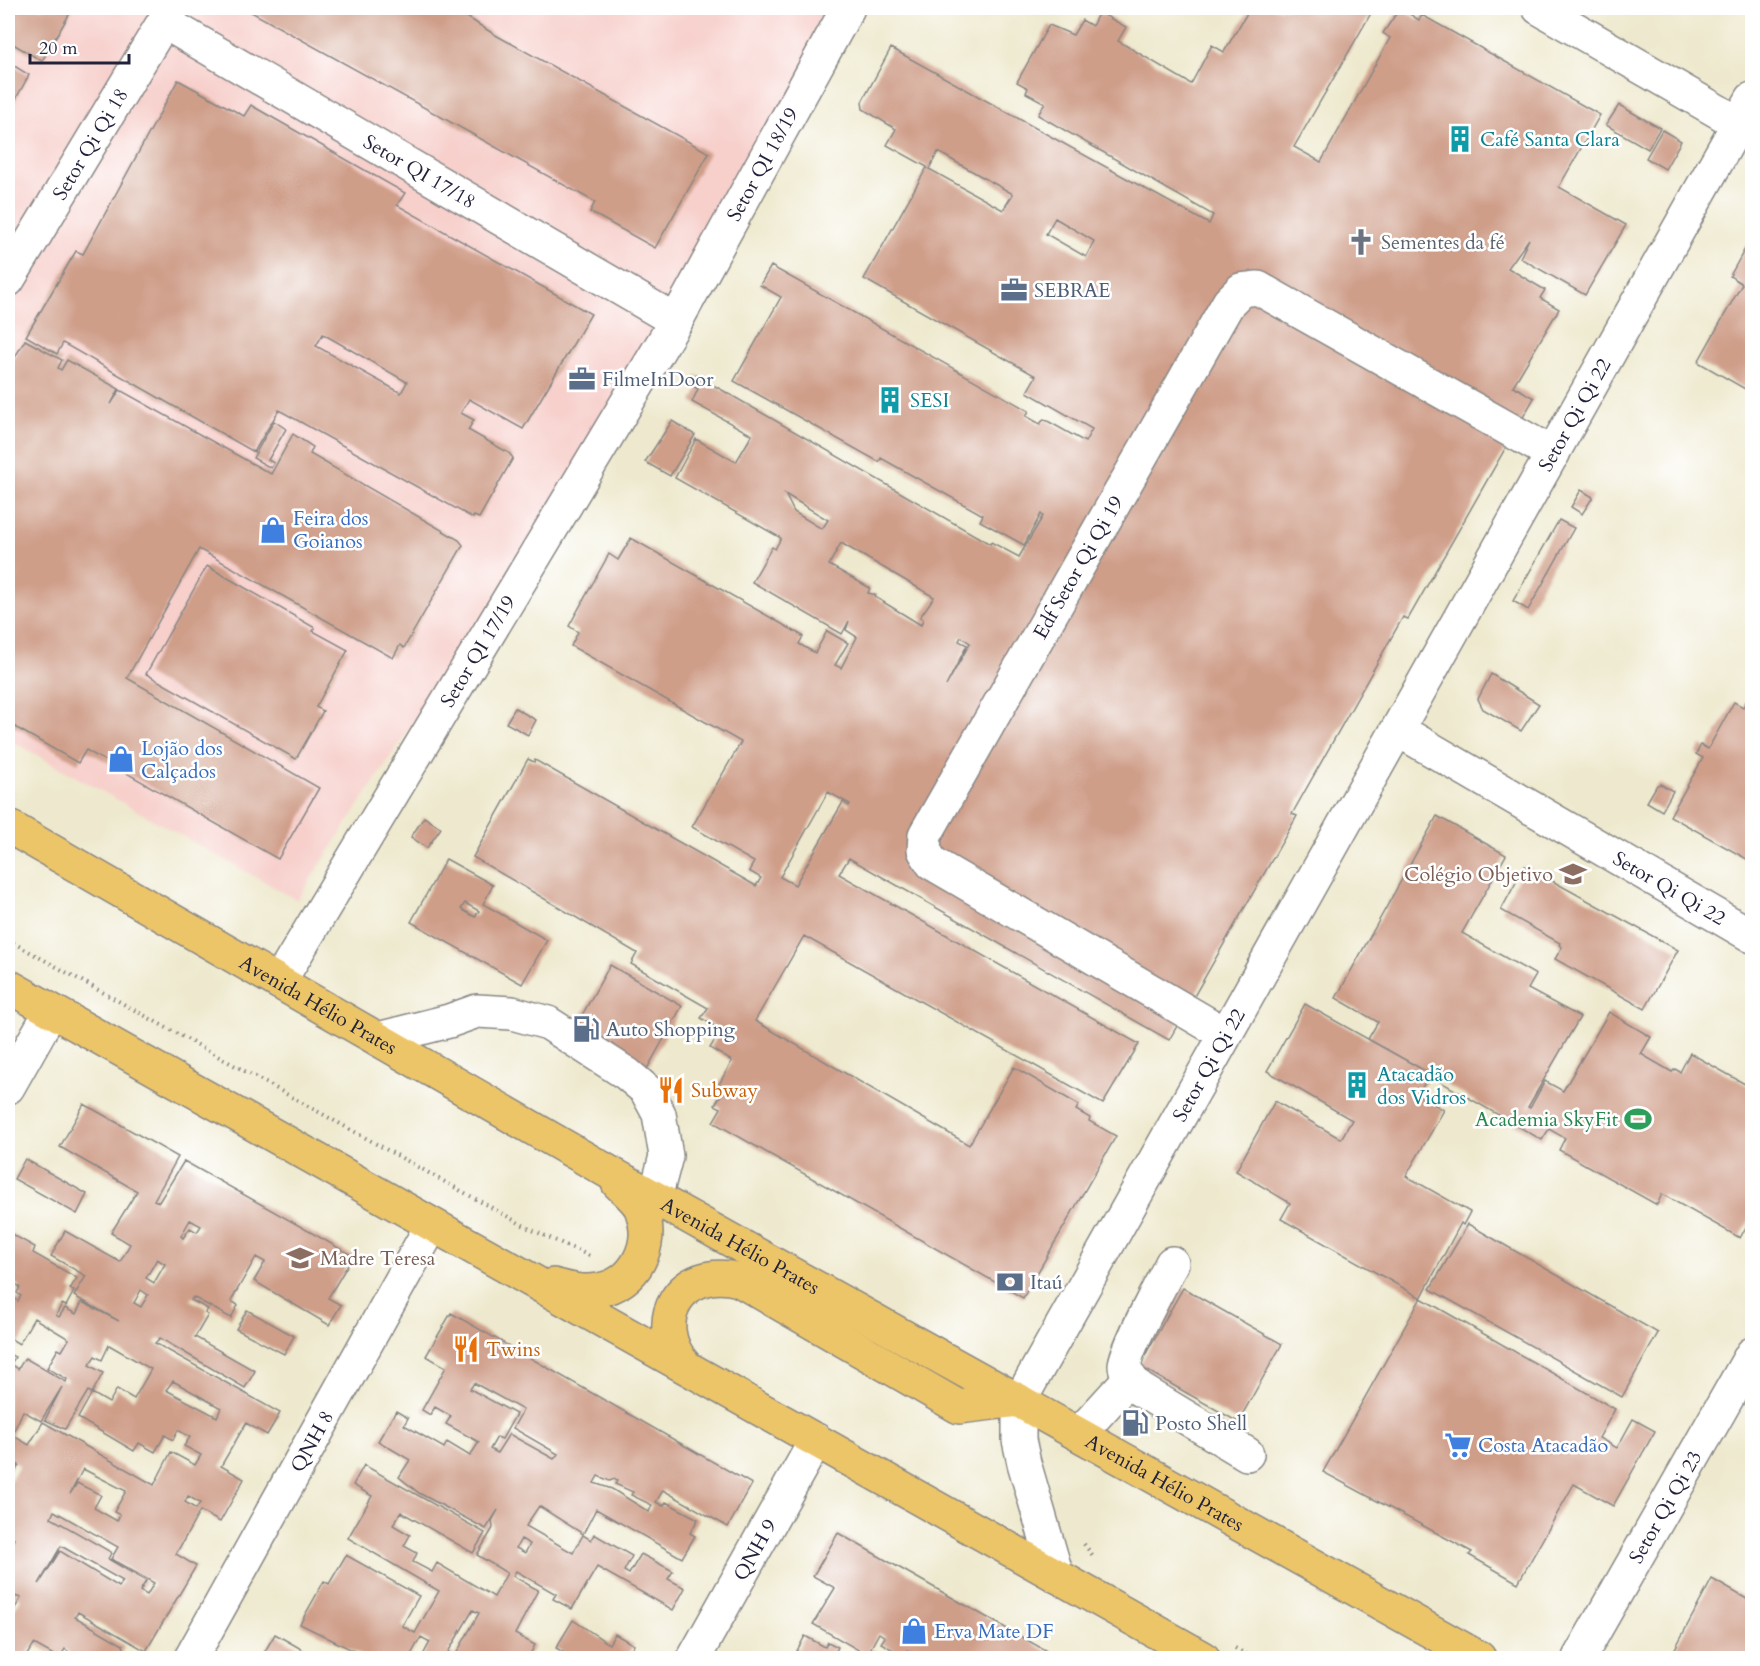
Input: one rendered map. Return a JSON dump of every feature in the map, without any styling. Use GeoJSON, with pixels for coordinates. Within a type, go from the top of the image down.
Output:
{"type":"FeatureCollection","features":[{"type":"Feature","properties":{"kind":"main road","name":"Avenida Hélio Prates"},"geometry":{"type":"LineString","coordinates":[[8,826],[655,1198],[1479,1659]]}},
{"type":"Feature","properties":{"kind":"main road"},"geometry":{"type":"LineString","coordinates":[[8,986],[1203,1659]]}},
{"type":"Feature","properties":{"kind":"main road"},"geometry":{"type":"LineString","coordinates":[[519,1274],[574,1291],[600,1290],[626,1279],[641,1259],[646,1236],[644,1218],[642,1209],[608,1171]]}},
{"type":"Feature","properties":{"kind":"main road"},"geometry":{"type":"LineString","coordinates":[[686,1367],[676,1356],[670,1342],[668,1328],[676,1299],[685,1288],[698,1281],[725,1276],[739,1280],[960,1407],[1018,1401]]}},
{"type":"Feature","properties":{"kind":"street","name":"Setor QI 18/19"},"geometry":{"type":"LineString","coordinates":[[676,321],[848,8]]}},
{"type":"Feature","properties":{"kind":"street"},"geometry":{"type":"LineString","coordinates":[[1539,8],[1745,111]]}},
{"type":"Feature","properties":{"kind":"street","name":"Setor QI 17/18"},"geometry":{"type":"LineString","coordinates":[[168,15],[676,321]]}},
{"type":"Feature","properties":{"kind":"street","name":"Setor Qi Qi 18"},"geometry":{"type":"LineString","coordinates":[[8,280],[168,15]]}},
{"type":"Feature","properties":{"kind":"street","name":"Setor Qi Qi 22"},"geometry":{"type":"LineString","coordinates":[[1018,1401],[1745,111]]}},
{"type":"Feature","properties":{"kind":"street","name":"Edf Setor Qi Qi 19"},"geometry":{"type":"LineString","coordinates":[[1225,1034],[932,863],[924,850],[925,835],[1229,302],[1241,290],[1258,288],[1553,454]]}},
{"type":"Feature","properties":{"kind":"street","name":"Setor QI 17/19"},"geometry":{"type":"LineString","coordinates":[[279,982],[676,321]]}},
{"type":"Feature","properties":{"kind":"street","name":"Setor Qi Qi 22"},"geometry":{"type":"LineString","coordinates":[[1398,730],[1752,936]]}},
{"type":"Feature","properties":{"kind":"street"},"geometry":{"type":"LineString","coordinates":[[8,1087],[51,1011]]}},
{"type":"Feature","properties":{"kind":"street"},"geometry":{"type":"LineString","coordinates":[[378,1039],[449,1021],[477,1011],[512,1013],[548,1023],[627,1074],[646,1090],[659,1114],[666,1156],[655,1198]]}},
{"type":"Feature","properties":{"kind":"street","name":"QNH 8"},"geometry":{"type":"LineString","coordinates":[[191,1659],[432,1225]]}},
{"type":"Feature","properties":{"kind":"street"},"geometry":{"type":"LineString","coordinates":[[1172,1263],[1130,1350],[1125,1365],[1130,1378],[1139,1389],[1247,1454]]}},
{"type":"Feature","properties":{"kind":"street","name":"Setor Qi Qi 23"},"geometry":{"type":"LineString","coordinates":[[1579,1659],[1752,1354]]}},
{"type":"Feature","properties":{"kind":"street"},"geometry":{"type":"LineString","coordinates":[[1079,1434],[1130,1378]]}},
{"type":"Feature","properties":{"kind":"street"},"geometry":{"type":"LineString","coordinates":[[1018,1401],[1019,1440],[1024,1463],[1057,1576]]}},
{"type":"Feature","properties":{"kind":"street","name":"QNH 9"},"geometry":{"type":"LineString","coordinates":[[694,1659],[816,1440]]}},
{"type":"Feature","properties":{"kind":"shaded area","name":"Feira dos Goianos"},"geometry":{"type":"Polygon","coordinates":[[[8,8],[854,8],[676,321],[297,900],[8,739],[8,8]]]}},
{"type":"Feature","properties":{"kind":"building"},"geometry":{"type":"Polygon","coordinates":[[[8,8],[73,8],[42,61],[8,41],[8,8]]]}},
{"type":"Feature","properties":{"kind":"building"},"geometry":{"type":"Polygon","coordinates":[[[244,8],[453,8],[492,33],[709,153],[655,248],[590,212],[595,202],[244,8]]]}},
{"type":"Feature","properties":{"kind":"building"},"geometry":{"type":"Polygon","coordinates":[[[1250,8],[1374,8],[1294,147],[1321,162],[1390,38],[1383,33],[1400,8],[1419,20],[1422,15],[1600,115],[1559,187],[1626,225],[1585,295],[1520,258],[1529,239],[1508,268],[1545,290],[1540,298],[1559,309],[1513,386],[1534,398],[1408,619],[1403,617],[1292,814],[1297,816],[1169,1040],[849,858],[839,874],[1139,1044],[1103,1104],[804,936],[755,1021],[969,1145],[1014,1067],[1079,1105],[1076,1110],[1090,1118],[1089,1121],[1116,1136],[1023,1298],[713,1122],[721,1108],[715,1105],[723,1091],[717,1088],[732,1061],[710,1048],[721,1030],[701,1018],[708,1008],[631,964],[637,953],[473,857],[528,759],[534,762],[535,760],[756,886],[761,878],[749,871],[754,862],[692,827],[741,742],[571,646],[578,632],[569,626],[609,554],[618,560],[631,538],[803,636],[799,644],[815,653],[827,631],[848,643],[835,665],[841,668],[857,637],[846,630],[849,621],[842,634],[752,582],[772,547],[775,549],[781,538],[675,478],[696,439],[736,462],[752,435],[692,402],[698,389],[691,385],[696,375],[990,544],[991,542],[1019,557],[1043,516],[1041,514],[1024,545],[980,521],[983,515],[881,458],[879,462],[734,381],[781,297],[760,285],[771,266],[1029,411],[1026,416],[1040,424],[1044,419],[1085,442],[1092,429],[1027,392],[1036,376],[864,279],[927,167],[887,145],[896,129],[863,109],[862,102],[891,48],[1209,224],[1213,215],[1038,115],[1045,103],[1026,93],[1028,88],[1017,82],[1049,25],[1073,35],[1082,20],[1092,26],[1099,12],[1126,27],[1118,41],[1191,84],[1212,45],[1224,52],[1250,8]],[[938,152],[929,169],[1003,210],[1013,194],[938,152]],[[1055,218],[1046,234],[1086,257],[1094,241],[1055,218]],[[785,494],[794,512],[822,529],[828,520],[785,494]],[[841,543],[829,565],[870,588],[868,593],[876,595],[875,597],[921,625],[923,619],[920,617],[934,597],[841,543]],[[961,637],[959,641],[967,645],[946,686],[970,643],[961,637]],[[828,792],[780,877],[795,885],[843,802],[849,806],[850,804],[828,792]]]}},
{"type":"Feature","properties":{"kind":"building"},"geometry":{"type":"Polygon","coordinates":[[[8,62],[29,75],[8,113],[8,62]]]}},
{"type":"Feature","properties":{"kind":"building"},"geometry":{"type":"Polygon","coordinates":[[[178,80],[244,116],[251,105],[405,193],[397,205],[591,314],[523,429],[469,399],[461,413],[474,420],[468,430],[509,453],[513,458],[479,518],[474,516],[473,518],[279,410],[254,452],[63,343],[57,354],[26,336],[76,251],[83,254],[178,80]],[[323,334],[316,346],[401,393],[407,382],[323,334]]]}},
{"type":"Feature","properties":{"kind":"building"},"geometry":{"type":"Polygon","coordinates":[[[1619,105],[1660,128],[1648,149],[1606,125],[1619,105]]]}},
{"type":"Feature","properties":{"kind":"building"},"geometry":{"type":"Polygon","coordinates":[[[1662,130],[1681,141],[1665,169],[1646,158],[1662,130]]]}},
{"type":"Feature","properties":{"kind":"building"},"geometry":{"type":"Polygon","coordinates":[[[1746,247],[1752,251],[1752,393],[1698,362],[1742,284],[1730,276],[1746,247]]]}},
{"type":"Feature","properties":{"kind":"building"},"geometry":{"type":"Polygon","coordinates":[[[25,340],[62,360],[58,368],[61,370],[67,360],[119,389],[111,404],[120,390],[271,474],[293,434],[313,447],[310,454],[459,540],[463,545],[404,648],[400,645],[393,658],[199,549],[127,678],[319,788],[278,859],[86,750],[78,763],[8,723],[8,369],[25,340]]]}},
{"type":"Feature","properties":{"kind":"building"},"geometry":{"type":"Polygon","coordinates":[[[274,421],[286,429],[268,460],[274,463],[271,468],[253,458],[274,421]]]}},
{"type":"Feature","properties":{"kind":"building"},"geometry":{"type":"Polygon","coordinates":[[[672,421],[695,435],[670,476],[645,462],[672,421]]]}},
{"type":"Feature","properties":{"kind":"building"},"geometry":{"type":"Polygon","coordinates":[[[1581,490],[1593,497],[1582,514],[1571,507],[1581,490]]]}},
{"type":"Feature","properties":{"kind":"building"},"geometry":{"type":"Polygon","coordinates":[[[1559,520],[1574,528],[1528,610],[1513,601],[1559,520]]]}},
{"type":"Feature","properties":{"kind":"building"},"geometry":{"type":"Polygon","coordinates":[[[207,566],[315,628],[313,631],[348,650],[316,707],[323,711],[296,759],[146,674],[207,566]]]}},
{"type":"Feature","properties":{"kind":"building"},"geometry":{"type":"Polygon","coordinates":[[[1491,674],[1539,704],[1521,731],[1483,709],[1478,699],[1491,674]]]}},
{"type":"Feature","properties":{"kind":"building"},"geometry":{"type":"Polygon","coordinates":[[[1747,700],[1752,703],[1752,862],[1670,816],[1703,758],[1696,754],[1701,745],[1708,749],[1734,702],[1743,707],[1747,700]]]}},
{"type":"Feature","properties":{"kind":"building"},"geometry":{"type":"Polygon","coordinates":[[[515,708],[536,720],[528,735],[506,723],[515,708]]]}},
{"type":"Feature","properties":{"kind":"building"},"geometry":{"type":"Polygon","coordinates":[[[1660,784],[1673,791],[1662,811],[1647,802],[1657,785],[1660,784]]]}},
{"type":"Feature","properties":{"kind":"building"},"geometry":{"type":"Polygon","coordinates":[[[1437,816],[1506,855],[1462,933],[1536,975],[1528,989],[1580,1017],[1528,1107],[1530,1108],[1545,1081],[1563,1091],[1609,1012],[1651,1037],[1641,1054],[1672,1072],[1675,1069],[1680,1072],[1690,1053],[1752,1088],[1752,1216],[1740,1238],[1662,1194],[1657,1205],[1559,1150],[1565,1138],[1549,1129],[1542,1140],[1429,1075],[1418,1095],[1444,1110],[1406,1176],[1470,1212],[1463,1225],[1461,1223],[1421,1298],[1281,1219],[1290,1203],[1236,1171],[1275,1101],[1341,1139],[1352,1120],[1267,1071],[1305,1004],[1427,1072],[1368,1039],[1378,1022],[1336,998],[1437,816]]]}},
{"type":"Feature","properties":{"kind":"building"},"geometry":{"type":"Polygon","coordinates":[[[424,817],[441,828],[427,848],[411,837],[424,817]]]}},
{"type":"Feature","properties":{"kind":"building"},"geometry":{"type":"Polygon","coordinates":[[[446,859],[493,885],[483,904],[547,940],[522,984],[411,922],[446,859]],[[465,903],[461,909],[475,917],[479,911],[465,903]]]}},
{"type":"Feature","properties":{"kind":"building"},"geometry":{"type":"Polygon","coordinates":[[[1525,866],[1678,950],[1645,1009],[1555,959],[1562,947],[1560,943],[1501,910],[1525,866]]]}},
{"type":"Feature","properties":{"kind":"building"},"geometry":{"type":"Polygon","coordinates":[[[610,965],[682,1006],[643,1076],[571,1035],[610,965]]]}},
{"type":"Feature","properties":{"kind":"building"},"geometry":{"type":"Polygon","coordinates":[[[84,1104],[178,1157],[154,1200],[159,1202],[184,1161],[353,1256],[328,1298],[341,1305],[329,1325],[254,1281],[265,1262],[256,1257],[231,1301],[238,1305],[231,1318],[193,1297],[191,1300],[208,1309],[205,1313],[208,1315],[195,1337],[255,1371],[245,1388],[160,1338],[155,1343],[280,1413],[267,1435],[246,1423],[221,1466],[244,1479],[220,1522],[200,1511],[176,1554],[196,1566],[146,1651],[78,1612],[75,1617],[123,1645],[124,1648],[118,1658],[67,1658],[70,1653],[65,1649],[59,1658],[34,1644],[25,1658],[8,1658],[8,1620],[21,1598],[14,1596],[8,1606],[8,1550],[14,1539],[11,1537],[8,1543],[10,1496],[8,1495],[8,1484],[19,1465],[13,1462],[8,1473],[8,1354],[15,1357],[11,1364],[18,1369],[25,1358],[66,1382],[67,1379],[47,1368],[58,1349],[62,1351],[69,1339],[34,1318],[19,1344],[8,1337],[8,1232],[35,1247],[33,1253],[77,1278],[70,1289],[74,1291],[66,1306],[62,1304],[56,1315],[59,1317],[65,1308],[76,1314],[82,1302],[119,1321],[74,1296],[86,1276],[51,1256],[65,1231],[120,1262],[130,1244],[111,1233],[137,1191],[60,1147],[84,1104]],[[190,1220],[181,1236],[183,1238],[190,1228],[197,1232],[201,1226],[190,1220]],[[157,1259],[146,1278],[154,1283],[165,1264],[157,1259]],[[14,1283],[10,1290],[15,1292],[12,1297],[18,1301],[21,1296],[17,1293],[20,1287],[14,1283]],[[141,1290],[134,1303],[141,1307],[148,1295],[141,1290]],[[109,1345],[102,1360],[95,1356],[89,1365],[103,1373],[92,1393],[109,1403],[117,1389],[134,1399],[151,1369],[109,1345]],[[173,1381],[166,1390],[217,1417],[221,1408],[173,1381]],[[62,1387],[41,1421],[23,1411],[12,1435],[29,1445],[43,1422],[154,1485],[171,1452],[195,1465],[201,1455],[184,1446],[190,1437],[178,1430],[173,1440],[165,1435],[155,1452],[139,1443],[134,1451],[78,1418],[92,1393],[88,1391],[65,1429],[45,1420],[62,1387]],[[83,1469],[70,1494],[77,1483],[101,1495],[94,1508],[117,1521],[120,1515],[114,1512],[126,1491],[83,1469]],[[188,1496],[185,1502],[196,1509],[200,1503],[188,1496]],[[54,1511],[51,1518],[111,1553],[108,1559],[146,1581],[140,1591],[147,1595],[154,1583],[111,1559],[118,1547],[54,1511]],[[61,1546],[39,1584],[60,1551],[119,1587],[123,1581],[61,1546]]]}},
{"type":"Feature","properties":{"kind":"building"},"geometry":{"type":"Polygon","coordinates":[[[25,1159],[87,1194],[77,1214],[14,1179],[25,1159]]]}},
{"type":"Feature","properties":{"kind":"building"},"geometry":{"type":"Polygon","coordinates":[[[1468,1224],[1658,1333],[1622,1397],[1430,1289],[1468,1224]]]}},
{"type":"Feature","properties":{"kind":"building"},"geometry":{"type":"Polygon","coordinates":[[[1183,1288],[1282,1344],[1238,1422],[1139,1366],[1183,1288]]]}},
{"type":"Feature","properties":{"kind":"building"},"geometry":{"type":"Polygon","coordinates":[[[1421,1298],[1615,1409],[1599,1438],[1617,1448],[1633,1419],[1655,1431],[1613,1506],[1574,1484],[1518,1583],[1469,1555],[1472,1552],[1323,1472],[1421,1298]]]}},
{"type":"Feature","properties":{"kind":"building"},"geometry":{"type":"Polygon","coordinates":[[[247,1310],[294,1336],[284,1354],[236,1329],[247,1310]]]}},
{"type":"Feature","properties":{"kind":"building"},"geometry":{"type":"Polygon","coordinates":[[[451,1313],[752,1484],[728,1527],[663,1490],[656,1502],[663,1506],[666,1502],[698,1519],[690,1533],[695,1536],[682,1558],[596,1509],[583,1534],[539,1506],[526,1526],[573,1553],[583,1535],[591,1540],[594,1534],[632,1556],[624,1571],[629,1574],[641,1554],[673,1571],[668,1579],[685,1588],[673,1610],[597,1567],[572,1609],[553,1599],[556,1594],[516,1571],[513,1576],[538,1590],[515,1634],[535,1645],[528,1658],[424,1658],[422,1657],[430,1642],[421,1637],[409,1658],[368,1658],[300,1624],[324,1581],[329,1584],[346,1555],[419,1596],[402,1626],[415,1633],[439,1591],[348,1538],[372,1496],[353,1485],[364,1465],[485,1533],[473,1553],[401,1512],[393,1525],[410,1535],[404,1546],[417,1553],[413,1562],[432,1572],[437,1563],[494,1597],[507,1573],[477,1555],[493,1528],[492,1521],[498,1510],[486,1529],[419,1493],[399,1477],[410,1460],[378,1441],[396,1411],[408,1418],[404,1425],[444,1448],[447,1442],[470,1456],[479,1442],[446,1424],[451,1416],[435,1407],[430,1415],[422,1410],[446,1367],[426,1356],[451,1313]],[[474,1383],[470,1389],[516,1414],[502,1439],[497,1437],[490,1449],[497,1453],[509,1434],[554,1459],[558,1454],[513,1428],[523,1410],[474,1383]],[[598,1476],[594,1483],[612,1489],[649,1512],[652,1505],[631,1495],[633,1492],[615,1484],[617,1481],[614,1479],[610,1481],[598,1476]],[[521,1539],[516,1548],[525,1553],[530,1544],[521,1539]],[[473,1610],[448,1652],[455,1656],[479,1613],[473,1610]]]}},
{"type":"Feature","properties":{"kind":"building"},"geometry":{"type":"Polygon","coordinates":[[[838,1533],[1059,1658],[923,1658],[908,1650],[905,1657],[881,1643],[885,1637],[879,1633],[867,1655],[813,1624],[835,1588],[813,1576],[838,1533]]]}},
{"type":"Feature","properties":{"kind":"building"},"geometry":{"type":"Polygon","coordinates":[[[1712,1579],[1752,1602],[1752,1658],[1670,1658],[1712,1579]]]}},
{"type":"Feature","properties":{"kind":"building"},"geometry":{"type":"Polygon","coordinates":[[[573,1620],[609,1644],[615,1634],[634,1645],[625,1658],[573,1658],[556,1648],[573,1620]]]}},
{"type":"Feature","properties":{"kind":"building"},"geometry":{"type":"Polygon","coordinates":[[[275,1634],[317,1658],[261,1658],[275,1634]]]}},
{"type":"Feature","properties":{"kind":"building"},"geometry":{"type":"Polygon","coordinates":[[[805,1636],[825,1647],[828,1642],[838,1647],[835,1653],[845,1658],[793,1658],[805,1636]]]}},
{"type":"Feature","properties":{"kind":"building"},"geometry":{"type":"Polygon","coordinates":[[[873,1649],[890,1658],[868,1658],[873,1649]]]}},
{"type":"Feature","properties":{"kind":"place","name":"Café Santa Clara"},"geometry":{"type":"Point","coordinates":[1460,139]}},
{"type":"Feature","properties":{"kind":"place","name":"Sementes da fé"},"geometry":{"type":"Point","coordinates":[1361,242]}},
{"type":"Feature","properties":{"kind":"place","name":"SEBRAE"},"geometry":{"type":"Point","coordinates":[1014,290]}},
{"type":"Feature","properties":{"kind":"place","name":"FilmeInDoor"},"geometry":{"type":"Point","coordinates":[582,379]}},
{"type":"Feature","properties":{"kind":"place","name":"SESI"},"geometry":{"type":"Point","coordinates":[890,400]}},
{"type":"Feature","properties":{"kind":"place","name":"Feira dos Goianos"},"geometry":{"type":"Point","coordinates":[273,530]}},
{"type":"Feature","properties":{"kind":"place","name":"Lojão dos Calçados"},"geometry":{"type":"Point","coordinates":[121,759]}},
{"type":"Feature","properties":{"kind":"place","name":"Colégio Objetivo"},"geometry":{"type":"Point","coordinates":[1573,874]}},
{"type":"Feature","properties":{"kind":"place","name":"Auto Shopping"},"geometry":{"type":"Point","coordinates":[586,1029]}},
{"type":"Feature","properties":{"kind":"place","name":"Atacadão dos Vidros"},"geometry":{"type":"Point","coordinates":[1357,1085]}},
{"type":"Feature","properties":{"kind":"place","name":"Subway"},"geometry":{"type":"Point","coordinates":[671,1090]}},
{"type":"Feature","properties":{"kind":"place","name":"Academia SkyFit"},"geometry":{"type":"Point","coordinates":[1638,1119]}},
{"type":"Feature","properties":{"kind":"place","name":"Madre Teresa"},"geometry":{"type":"Point","coordinates":[300,1258]}},
{"type":"Feature","properties":{"kind":"place","name":"Itaú"},"geometry":{"type":"Point","coordinates":[1010,1282]}},
{"type":"Feature","properties":{"kind":"place","name":"Twins"},"geometry":{"type":"Point","coordinates":[466,1349]}},
{"type":"Feature","properties":{"kind":"place","name":"Posto Shell"},"geometry":{"type":"Point","coordinates":[1135,1423]}},
{"type":"Feature","properties":{"kind":"place","name":"Costa Atacadão"},"geometry":{"type":"Point","coordinates":[1458,1445]}},
{"type":"Feature","properties":{"kind":"place","name":"Erva Mate DF"},"geometry":{"type":"Point","coordinates":[914,1631]}}]}
